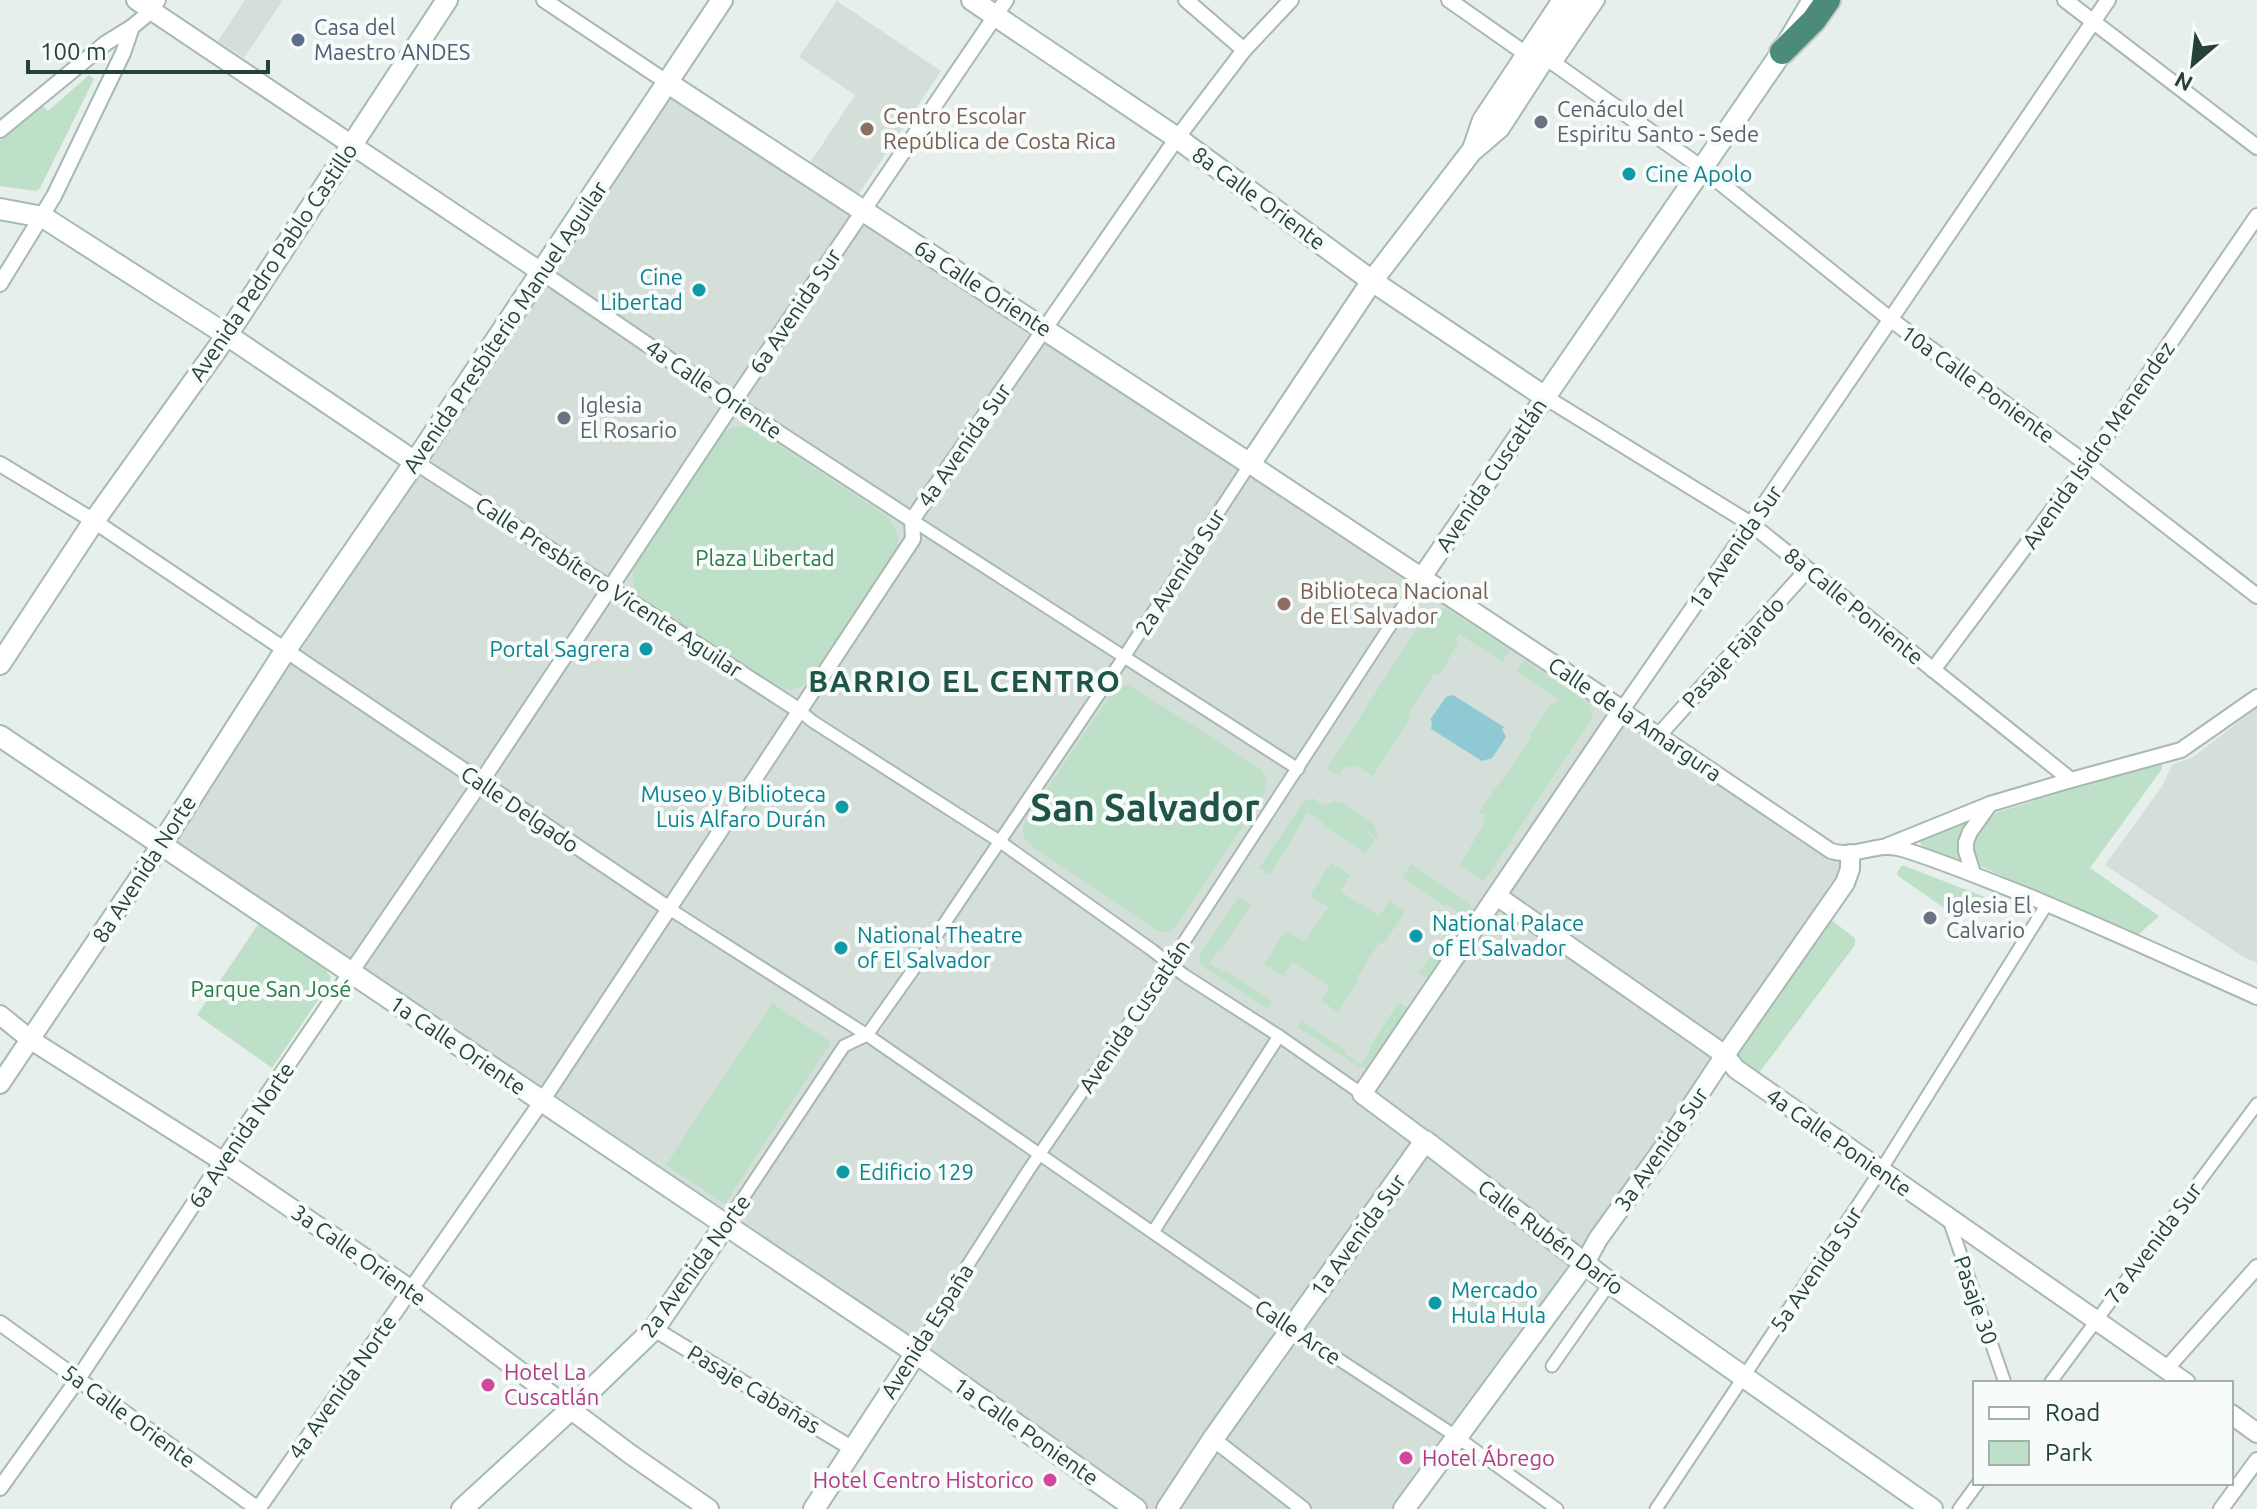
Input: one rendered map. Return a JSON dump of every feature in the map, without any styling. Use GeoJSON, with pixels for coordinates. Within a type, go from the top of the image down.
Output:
{"type":"FeatureCollection","features":[{"type":"Feature","properties":{"kind":"highway"},"geometry":{"type":"LineString","coordinates":[[1782,52],[1814,20],[1828,0]]}},
{"type":"Feature","properties":{"kind":"main road","name":"Avenida Pedro Pablo Castillo"},"geometry":{"type":"LineString","coordinates":[[0,664],[94,521],[227,335],[447,0]]}},
{"type":"Feature","properties":{"kind":"main road","name":"Avenida Presbíterio Manuel Aguilar"},"geometry":{"type":"LineString","coordinates":[[285,651],[415,462],[722,0]]}},
{"type":"Feature","properties":{"kind":"main road","name":"8a Calle Oriente"},"geometry":{"type":"LineString","coordinates":[[972,0],[1001,8],[1372,281],[1545,397]]}},
{"type":"Feature","properties":{"kind":"main road","name":"2a Avenida Sur"},"geometry":{"type":"LineString","coordinates":[[1250,464],[1372,281],[1471,152],[1499,128],[1582,0]]}},
{"type":"Feature","properties":{"kind":"main road","name":"Avenida Cuscatlán"},"geometry":{"type":"LineString","coordinates":[[1545,397],[1782,52],[1813,0]]}},
{"type":"Feature","properties":{"kind":"main road","name":"6a Calle Oriente"},"geometry":{"type":"LineString","coordinates":[[668,83],[1250,464]]}},
{"type":"Feature","properties":{"kind":"main road"},"geometry":{"type":"LineString","coordinates":[[0,209],[43,217]]}},
{"type":"Feature","properties":{"kind":"main road","name":"Calle Presbítero Vicente Aguilar"},"geometry":{"type":"LineString","coordinates":[[43,217],[227,335],[415,462]]}},
{"type":"Feature","properties":{"kind":"main road","name":"8a Avenida Norte"},"geometry":{"type":"LineString","coordinates":[[161,845],[285,651]]}},
{"type":"Feature","properties":{"kind":"main road","name":"1a Calle Oriente"},"geometry":{"type":"LineString","coordinates":[[0,736],[916,1353]]}},
{"type":"Feature","properties":{"kind":"main road","name":"Calle Rubén Darío"},"geometry":{"type":"LineString","coordinates":[[1425,1141],[1610,1283],[1932,1509]]}},
{"type":"Feature","properties":{"kind":"main road","name":"1a Avenida Sur"},"geometry":{"type":"LineString","coordinates":[[1167,1509],[1213,1439],[1425,1141]]}},
{"type":"Feature","properties":{"kind":"main road","name":"2a Avenida Norte"},"geometry":{"type":"LineString","coordinates":[[462,1509],[654,1329],[725,1225]]}},
{"type":"Feature","properties":{"kind":"main road","name":"3a Avenida Sur"},"geometry":{"type":"LineString","coordinates":[[1404,1509],[1585,1263]]}},
{"type":"Feature","properties":{"kind":"main road","name":"Avenida España"},"geometry":{"type":"LineString","coordinates":[[814,1509],[916,1353]]}},
{"type":"Feature","properties":{"kind":"main road","name":"1a Calle Poniente"},"geometry":{"type":"LineString","coordinates":[[916,1353],[1136,1509]]}},
{"type":"Feature","properties":{"kind":"street","name":"6a Calle Oriente"},"geometry":{"type":"LineString","coordinates":[[544,0],[668,83]]}},
{"type":"Feature","properties":{"kind":"street"},"geometry":{"type":"LineString","coordinates":[[1186,0],[1244,50]]}},
{"type":"Feature","properties":{"kind":"street","name":"4a Avenida Sur"},"geometry":{"type":"LineString","coordinates":[[668,908],[913,539],[912,520],[1177,138],[1244,50],[1291,0]]}},
{"type":"Feature","properties":{"kind":"street","name":"10a Calle Poniente"},"geometry":{"type":"LineString","coordinates":[[1449,0],[1542,58],[1702,168],[1890,319],[2087,464],[2257,596]]}},
{"type":"Feature","properties":{"kind":"street","name":"2a Avenida Sur"},"geometry":{"type":"LineString","coordinates":[[1542,58],[1562,0]]}},
{"type":"Feature","properties":{"kind":"street","name":"2a Avenida Sur"},"geometry":{"type":"LineString","coordinates":[[1542,58],[1597,0]]}},
{"type":"Feature","properties":{"kind":"street"},"geometry":{"type":"LineString","coordinates":[[2065,0],[2257,147]]}},
{"type":"Feature","properties":{"kind":"street","name":"1a Avenida Sur"},"geometry":{"type":"LineString","coordinates":[[1362,1094],[2108,0]]}},
{"type":"Feature","properties":{"kind":"street","name":"4a Calle Oriente"},"geometry":{"type":"LineString","coordinates":[[148,4],[733,403],[1298,769]]}},
{"type":"Feature","properties":{"kind":"street"},"geometry":{"type":"LineString","coordinates":[[0,284],[43,217],[123,53],[132,27],[148,4]]}},
{"type":"Feature","properties":{"kind":"street","name":"6a Avenida Sur"},"geometry":{"type":"LineString","coordinates":[[481,782],[1001,8]]}},
{"type":"Feature","properties":{"kind":"street"},"geometry":{"type":"LineString","coordinates":[[0,130],[106,43],[132,27]]}},
{"type":"Feature","properties":{"kind":"street","name":"Avenida Isidro Menendez"},"geometry":{"type":"LineString","coordinates":[[1933,670],[2087,464],[2257,216]]}},
{"type":"Feature","properties":{"kind":"street","name":"8a Calle Poniente"},"geometry":{"type":"LineString","coordinates":[[1545,397],[1751,524],[2071,780]]}},
{"type":"Feature","properties":{"kind":"street","name":"Avenida Cuscatlán"},"geometry":{"type":"LineString","coordinates":[[1041,1153],[1169,965],[1422,577],[1545,397]]}},
{"type":"Feature","properties":{"kind":"street","name":"Calle Presbítero Vicente Aguilar"},"geometry":{"type":"LineString","coordinates":[[415,462],[999,841],[1169,965]]}},
{"type":"Feature","properties":{"kind":"street","name":"Calle Delgado"},"geometry":{"type":"LineString","coordinates":[[0,464],[94,521],[668,908],[867,1035],[1041,1153]]}},
{"type":"Feature","properties":{"kind":"street","name":"6a Calle Oriente"},"geometry":{"type":"LineString","coordinates":[[1250,464],[1422,577]]}},
{"type":"Feature","properties":{"kind":"street","name":"2a Avenida Sur"},"geometry":{"type":"LineString","coordinates":[[867,1035],[950,917],[1250,464]]}},
{"type":"Feature","properties":{"kind":"street","name":"Pasaje Fajardo"},"geometry":{"type":"LineString","coordinates":[[1659,735],[1807,570]]}},
{"type":"Feature","properties":{"kind":"street","name":"Calle de la Amargura"},"geometry":{"type":"LineString","coordinates":[[1422,577],[1831,851],[1850,854]]}},
{"type":"Feature","properties":{"kind":"street"},"geometry":{"type":"LineString","coordinates":[[1850,854],[1886,846],[1990,804],[2181,750],[2257,697]]}},
{"type":"Feature","properties":{"kind":"street","name":"6a Avenida Norte"},"geometry":{"type":"LineString","coordinates":[[0,1488],[78,1379],[222,1161],[481,782]]}},
{"type":"Feature","properties":{"kind":"street"},"geometry":{"type":"LineString","coordinates":[[1973,873],[1966,842],[1990,804]]}},
{"type":"Feature","properties":{"kind":"street","name":"8a Avenida Norte"},"geometry":{"type":"LineString","coordinates":[[0,1084],[161,845]]}},
{"type":"Feature","properties":{"kind":"street"},"geometry":{"type":"LineString","coordinates":[[1886,846],[1973,873],[2257,997]]}},
{"type":"Feature","properties":{"kind":"street","name":"3a Avenida Sur"},"geometry":{"type":"LineString","coordinates":[[1585,1263],[1598,1239],[1845,883],[1850,869],[1850,854]]}},
{"type":"Feature","properties":{"kind":"street","name":"4a Calle Poniente"},"geometry":{"type":"LineString","coordinates":[[1497,896],[1725,1055],[1736,1069],[2183,1381]]}},
{"type":"Feature","properties":{"kind":"street","name":"5a Avenida Sur"},"geometry":{"type":"LineString","coordinates":[[1656,1509],[1881,1170],[2047,904]]}},
{"type":"Feature","properties":{"kind":"street","name":"4a Avenida Norte"},"geometry":{"type":"LineString","coordinates":[[258,1509],[542,1101],[668,908]]}},
{"type":"Feature","properties":{"kind":"street","name":"Calle Rubén Darío"},"geometry":{"type":"LineString","coordinates":[[1169,965],[1279,1036],[1425,1141]]}},
{"type":"Feature","properties":{"kind":"street","name":"3a Calle Oriente"},"geometry":{"type":"LineString","coordinates":[[0,1015],[31,1040],[222,1161],[410,1289],[570,1410],[709,1509]]}},
{"type":"Feature","properties":{"kind":"street","name":"2a Avenida Norte"},"geometry":{"type":"LineString","coordinates":[[725,1225],[844,1046],[867,1035]]}},
{"type":"Feature","properties":{"kind":"street"},"geometry":{"type":"LineString","coordinates":[[1153,1232],[1279,1036]]}},
{"type":"Feature","properties":{"kind":"street","name":"7a Avenida Sur"},"geometry":{"type":"LineString","coordinates":[[2051,1381],[2257,1104]]}},
{"type":"Feature","properties":{"kind":"street","name":"Calle Arce"},"geometry":{"type":"LineString","coordinates":[[1041,1153],[1291,1328],[1457,1437],[1557,1509]]}},
{"type":"Feature","properties":{"kind":"street","name":"Avenida España"},"geometry":{"type":"LineString","coordinates":[[916,1353],[966,1268],[1041,1153]]}},
{"type":"Feature","properties":{"kind":"street","name":"Pasaje 30"},"geometry":{"type":"LineString","coordinates":[[1947,1217],[2004,1381]]}},
{"type":"Feature","properties":{"kind":"street"},"geometry":{"type":"LineString","coordinates":[[2166,1369],[2257,1267]]}},
{"type":"Feature","properties":{"kind":"street"},"geometry":{"type":"LineString","coordinates":[[1552,1366],[1610,1283]]}},
{"type":"Feature","properties":{"kind":"street","name":"5a Calle Oriente"},"geometry":{"type":"LineString","coordinates":[[0,1323],[258,1509]]}},
{"type":"Feature","properties":{"kind":"street","name":"Pasaje Cabañas"},"geometry":{"type":"LineString","coordinates":[[654,1329],[853,1449]]}},
{"type":"Feature","properties":{"kind":"street"},"geometry":{"type":"LineString","coordinates":[[2233,1415],[2257,1433]]}},
{"type":"Feature","properties":{"kind":"street"},"geometry":{"type":"LineString","coordinates":[[1213,1439],[1303,1509]]}},
{"type":"Feature","properties":{"kind":"street"},"geometry":{"type":"LineString","coordinates":[[2221,1509],[2257,1460]]}},
{"type":"Feature","properties":{"kind":"street"},"geometry":{"type":"LineString","coordinates":[[1959,1509],[1977,1485]]}},
{"type":"Feature","properties":{"kind":"shaded area"},"geometry":{"type":"Polygon","coordinates":[[[245,0],[283,0],[244,58],[218,41],[245,0]]]}},
{"type":"Feature","properties":{"kind":"shaded area","name":"Centro Escolar República de Costa Rica"},"geometry":{"type":"Polygon","coordinates":[[[837,1],[941,71],[858,195],[810,163],[855,95],[799,57],[837,1]]]}},
{"type":"Feature","properties":{"kind":"shaded area"},"geometry":{"type":"Polygon","coordinates":[[[668,83],[1850,869],[1403,1509],[1141,1509],[161,845],[668,83]]]}},
{"type":"Feature","properties":{"kind":"shaded area"},"geometry":{"type":"Polygon","coordinates":[[[2257,708],[2257,963],[2105,865],[2161,788],[2172,765],[2193,757],[2257,708]]]}},
{"type":"Feature","properties":{"kind":"green space"},"geometry":{"type":"Polygon","coordinates":[[[89,75],[94,79],[40,188],[36,191],[0,186],[0,140],[42,105],[48,111],[89,75]]]}},
{"type":"Feature","properties":{"kind":"green space","name":"Plaza Libertad"},"geometry":{"type":"Polygon","coordinates":[[[739,426],[755,429],[886,516],[898,536],[897,551],[810,683],[791,690],[774,687],[645,602],[633,583],[636,561],[719,436],[739,426]]]}},
{"type":"Feature","properties":{"kind":"green space"},"geometry":{"type":"Polygon","coordinates":[[[1445,608],[1510,650],[1502,662],[1459,634],[1455,640],[1459,642],[1439,675],[1434,673],[1408,715],[1411,718],[1373,776],[1356,766],[1343,768],[1339,775],[1327,768],[1428,611],[1445,608]]]}},
{"type":"Feature","properties":{"kind":"green space"},"geometry":{"type":"Polygon","coordinates":[[[1524,660],[1590,704],[1593,717],[1484,882],[1459,865],[1485,823],[1482,821],[1485,816],[1479,812],[1531,738],[1529,735],[1551,703],[1555,705],[1559,700],[1517,672],[1524,660]]]}},
{"type":"Feature","properties":{"kind":"green space"},"geometry":{"type":"Polygon","coordinates":[[[1122,685],[1136,689],[1260,769],[1267,780],[1264,794],[1176,927],[1168,932],[1157,931],[1029,844],[1023,833],[1026,820],[1113,691],[1122,685]]]}},
{"type":"Feature","properties":{"kind":"green space"},"geometry":{"type":"Polygon","coordinates":[[[2162,764],[2162,769],[2090,868],[2159,916],[2137,936],[1982,867],[1976,860],[1976,837],[1985,823],[1998,812],[2162,764]]]}},
{"type":"Feature","properties":{"kind":"green space"},"geometry":{"type":"Polygon","coordinates":[[[1313,798],[1325,806],[1334,801],[1341,802],[1374,824],[1378,835],[1376,838],[1334,811],[1375,839],[1365,853],[1308,813],[1270,875],[1259,868],[1303,802],[1313,798]]]}},
{"type":"Feature","properties":{"kind":"green space"},"geometry":{"type":"Polygon","coordinates":[[[1964,822],[1968,825],[1961,860],[1923,847],[1920,842],[1924,837],[1964,822]]]}},
{"type":"Feature","properties":{"kind":"green space"},"geometry":{"type":"Polygon","coordinates":[[[1331,863],[1350,875],[1340,891],[1379,916],[1389,901],[1405,912],[1384,944],[1380,942],[1338,1012],[1321,1001],[1330,987],[1293,962],[1283,976],[1264,964],[1286,930],[1305,942],[1328,907],[1310,895],[1331,863]]]}},
{"type":"Feature","properties":{"kind":"green space"},"geometry":{"type":"Polygon","coordinates":[[[1411,864],[1473,908],[1427,978],[1419,973],[1461,914],[1402,878],[1411,864]]]}},
{"type":"Feature","properties":{"kind":"green space"},"geometry":{"type":"Polygon","coordinates":[[[1902,865],[1998,902],[1990,916],[1963,899],[1953,914],[1898,876],[1902,865]]]}},
{"type":"Feature","properties":{"kind":"green space"},"geometry":{"type":"Polygon","coordinates":[[[1239,897],[1251,904],[1209,963],[1272,1002],[1268,1009],[1199,962],[1200,953],[1239,897]]]}},
{"type":"Feature","properties":{"kind":"green space"},"geometry":{"type":"Polygon","coordinates":[[[1823,914],[1855,938],[1855,945],[1753,1081],[1725,1055],[1823,914]]]}},
{"type":"Feature","properties":{"kind":"green space","name":"Parque San José"},"geometry":{"type":"Polygon","coordinates":[[[259,923],[321,964],[331,977],[272,1068],[197,1015],[259,923]]]}},
{"type":"Feature","properties":{"kind":"green space"},"geometry":{"type":"Polygon","coordinates":[[[1399,1002],[1407,1008],[1366,1068],[1297,1027],[1302,1021],[1361,1064],[1399,1002]]]}},
{"type":"Feature","properties":{"kind":"green space"},"geometry":{"type":"Polygon","coordinates":[[[772,1003],[831,1042],[725,1204],[666,1165],[772,1003]]]}},
{"type":"Feature","properties":{"kind":"water"},"geometry":{"type":"Polygon","coordinates":[[[1453,695],[1504,727],[1506,737],[1492,758],[1482,761],[1431,729],[1430,720],[1446,697],[1453,695]]]}},
{"type":"Feature","properties":{"kind":"place","name":"Casa del Maestro ANDES"},"geometry":{"type":"Point","coordinates":[298,40]}},
{"type":"Feature","properties":{"kind":"place","name":"Cenáculo del Espiritu Santo - Sede"},"geometry":{"type":"Point","coordinates":[1541,122]}},
{"type":"Feature","properties":{"kind":"place","name":"Centro Escolar República de Costa Rica"},"geometry":{"type":"Point","coordinates":[867,129]}},
{"type":"Feature","properties":{"kind":"place","name":"Cine Apolo"},"geometry":{"type":"Point","coordinates":[1629,174]}},
{"type":"Feature","properties":{"kind":"place","name":"Cine Libertad"},"geometry":{"type":"Point","coordinates":[699,290]}},
{"type":"Feature","properties":{"kind":"place","name":"Iglesia El Rosario"},"geometry":{"type":"Point","coordinates":[564,418]}},
{"type":"Feature","properties":{"kind":"place","name":"Biblioteca Nacional de El Salvador"},"geometry":{"type":"Point","coordinates":[1284,604]}},
{"type":"Feature","properties":{"kind":"place","name":"Portal Sagrera"},"geometry":{"type":"Point","coordinates":[646,649]}},
{"type":"Feature","properties":{"kind":"place","name":"Museo y Biblioteca Luis Alfaro Durán"},"geometry":{"type":"Point","coordinates":[842,807]}},
{"type":"Feature","properties":{"kind":"place","name":"Iglesia El Calvario"},"geometry":{"type":"Point","coordinates":[1930,918]}},
{"type":"Feature","properties":{"kind":"place","name":"National Palace of El Salvador"},"geometry":{"type":"Point","coordinates":[1416,936]}},
{"type":"Feature","properties":{"kind":"place","name":"National Theatre of El Salvador"},"geometry":{"type":"Point","coordinates":[841,948]}},
{"type":"Feature","properties":{"kind":"place","name":"Edificio 129"},"geometry":{"type":"Point","coordinates":[843,1172]}},
{"type":"Feature","properties":{"kind":"place","name":"Mercado Hula Hula"},"geometry":{"type":"Point","coordinates":[1435,1303]}},
{"type":"Feature","properties":{"kind":"place","name":"Hotel La Cuscatlán"},"geometry":{"type":"Point","coordinates":[488,1385]}},
{"type":"Feature","properties":{"kind":"place","name":"Hotel Ábrego"},"geometry":{"type":"Point","coordinates":[1406,1458]}},
{"type":"Feature","properties":{"kind":"place","name":"Hotel Centro Historico"},"geometry":{"type":"Point","coordinates":[1050,1480]}},
{"type":"Feature","properties":{"kind":"district","name":"BARRIO EL CENTRO"},"geometry":{"type":"Point","coordinates":[965,682]}},
{"type":"Feature","properties":{"kind":"district","name":"San Salvador"},"geometry":{"type":"Point","coordinates":[1145,808]}}]}
